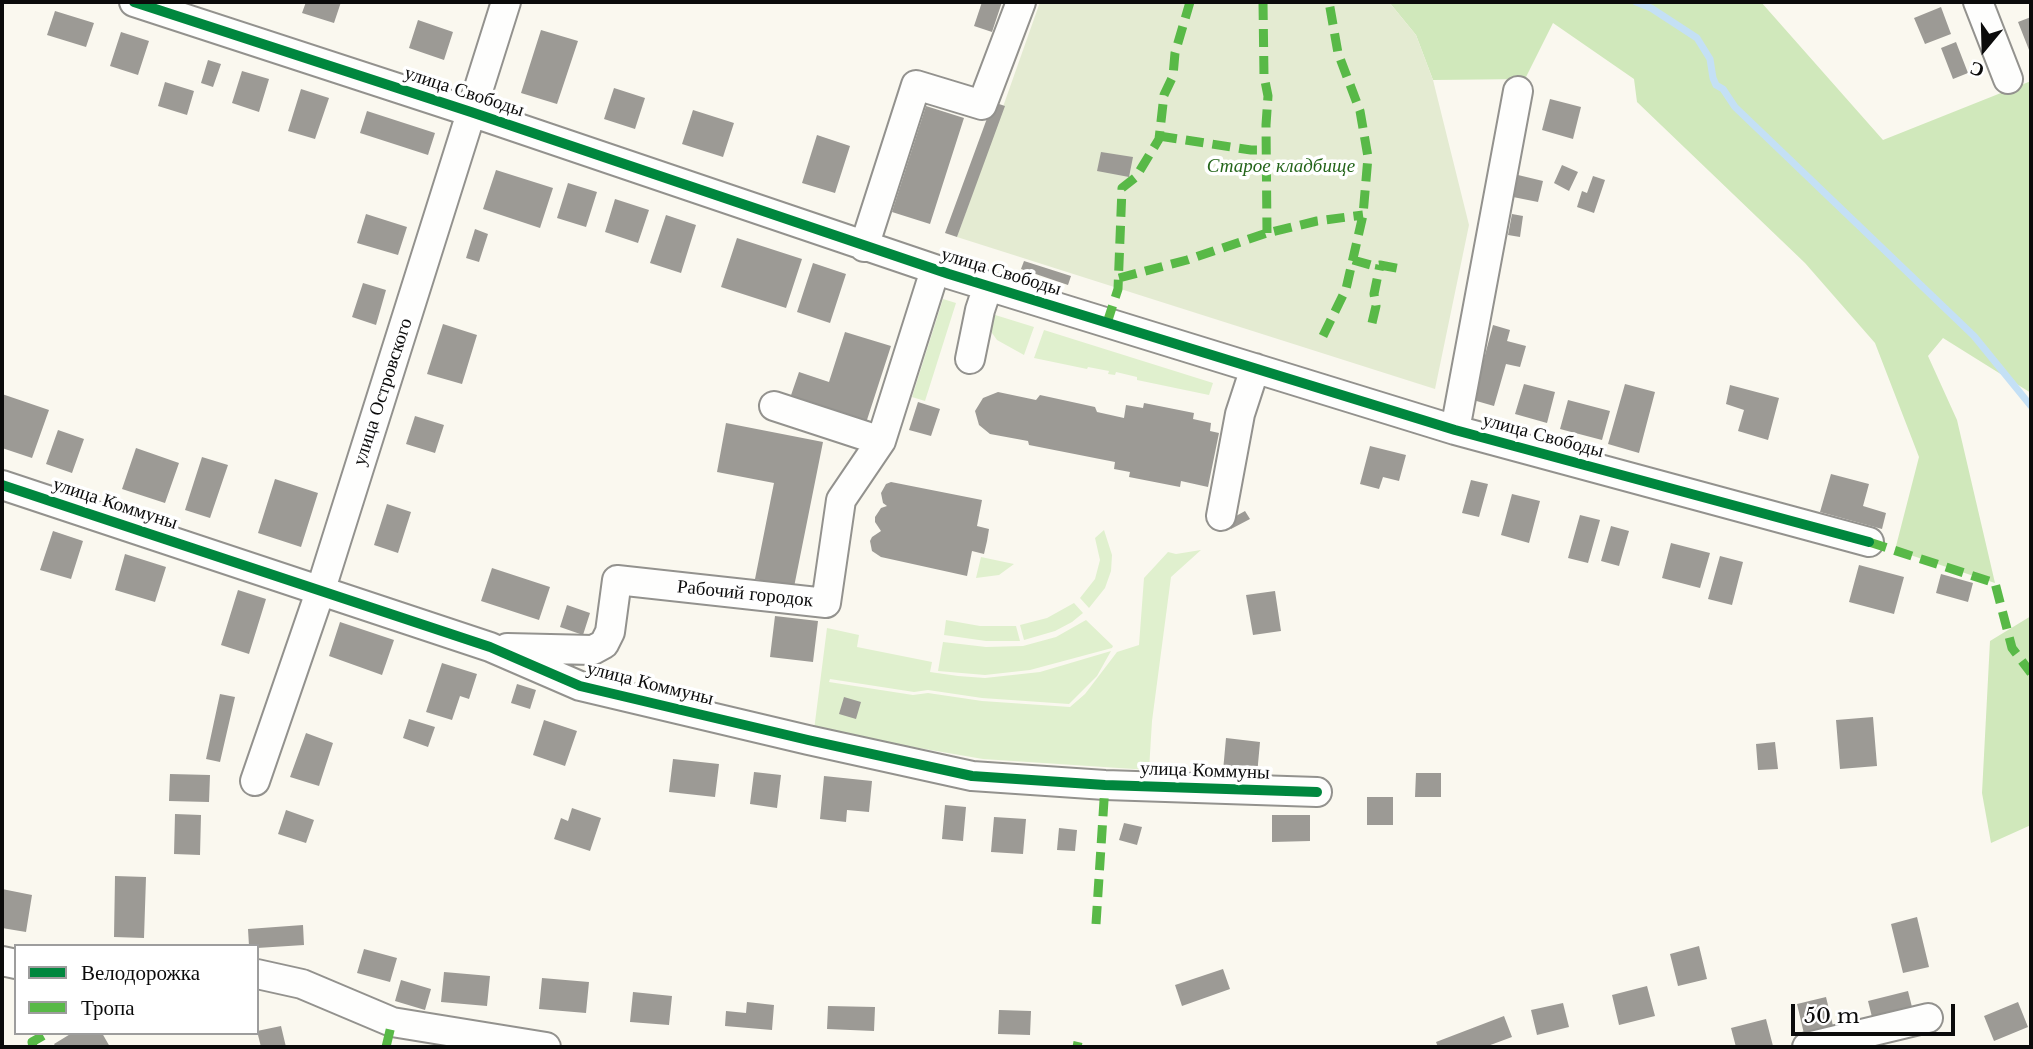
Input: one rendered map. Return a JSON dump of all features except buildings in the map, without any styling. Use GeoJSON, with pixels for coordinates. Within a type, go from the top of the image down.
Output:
{"type":"FeatureCollection","features":[{"type":"Feature","properties":{"kind":"street","name":"улица Свободы"},"geometry":{"type":"LineString","coordinates":[[134,2],[471,112],[935,270],[1455,430],[1868,542]]}},
{"type":"Feature","properties":{"kind":"street","name":"улица Островского"},"geometry":{"type":"LineString","coordinates":[[255,781],[320,592],[506,2]]}},
{"type":"Feature","properties":{"kind":"street"},"geometry":{"type":"LineString","coordinates":[[864,247],[916,86],[982,105],[1021,2]]}},
{"type":"Feature","properties":{"kind":"street"},"geometry":{"type":"LineString","coordinates":[[1978,2],[2008,79]]}},
{"type":"Feature","properties":{"kind":"street"},"geometry":{"type":"LineString","coordinates":[[1455,430],[1518,91]]}},
{"type":"Feature","properties":{"kind":"street","name":"Рабочий городок"},"geometry":{"type":"LineString","coordinates":[[490,647],[593,650],[604,644],[610,632],[617,580],[827,603],[841,500],[881,441],[935,270]]}},
{"type":"Feature","properties":{"kind":"street"},"geometry":{"type":"LineString","coordinates":[[970,359],[988,286]]}},
{"type":"Feature","properties":{"kind":"street"},"geometry":{"type":"LineString","coordinates":[[1221,516],[1240,414],[1255,368]]}},
{"type":"Feature","properties":{"kind":"street"},"geometry":{"type":"LineString","coordinates":[[774,406],[881,441]]}},
{"type":"Feature","properties":{"kind":"street","name":"улица Коммуны"},"geometry":{"type":"LineString","coordinates":[[2,485],[490,647],[580,686],[972,776],[1105,785],[1317,792]]}},
{"type":"Feature","properties":{"kind":"street"},"geometry":{"type":"LineString","coordinates":[[259,974],[302,984],[393,1022],[546,1047]]}},
{"type":"Feature","properties":{"kind":"street"},"geometry":{"type":"LineString","coordinates":[[1807,1047],[1928,1018]]}},
{"type":"Feature","properties":{"kind":"green space","name":"Старое кладбище"},"geometry":{"type":"Polygon","coordinates":[[[1040,2],[1389,2],[1416,35],[1433,80],[1469,225],[1435,389],[957,237],[1040,2]]]}},
{"type":"Feature","properties":{"kind":"green space"},"geometry":{"type":"Polygon","coordinates":[[[1389,2],[1761,2],[1883,140],[2031,81],[2031,393],[1943,338],[1928,356],[1957,420],[1995,583],[1895,550],[1919,457],[1875,343],[1805,263],[1637,102],[1634,79],[1553,23],[1525,79],[1433,80],[1416,35],[1389,2]]]}},
{"type":"Feature","properties":{"kind":"green space"},"geometry":{"type":"Polygon","coordinates":[[[943,299],[956,303],[925,401],[912,397],[943,299]]]}},
{"type":"Feature","properties":{"kind":"green space"},"geometry":{"type":"Polygon","coordinates":[[[992,314],[1034,327],[1024,355],[997,340],[992,333],[992,314]]]}},
{"type":"Feature","properties":{"kind":"green space"},"geometry":{"type":"Polygon","coordinates":[[[1044,330],[1213,383],[1209,395],[1137,380],[1137,377],[1116,372],[1115,375],[1108,374],[1109,371],[1034,358],[1044,330]]]}},
{"type":"Feature","properties":{"kind":"green space"},"geometry":{"type":"Polygon","coordinates":[[[1104,530],[1112,555],[1111,571],[1105,588],[1089,608],[1080,598],[1095,579],[1100,560],[1095,538],[1104,530]]]}},
{"type":"Feature","properties":{"kind":"green space"},"geometry":{"type":"Polygon","coordinates":[[[1201,550],[1171,577],[1152,721],[1149,770],[983,759],[814,730],[827,628],[859,635],[857,647],[932,662],[930,672],[958,676],[985,678],[1040,672],[1111,651],[1097,676],[1069,704],[982,698],[928,690],[914,692],[830,679],[829,682],[913,695],[928,693],[982,701],[1070,707],[1085,694],[1117,652],[1139,645],[1144,578],[1168,552],[1176,554],[1201,550]]]}},
{"type":"Feature","properties":{"kind":"green space"},"geometry":{"type":"Polygon","coordinates":[[[981,557],[1014,564],[999,575],[976,578],[981,557]]]}},
{"type":"Feature","properties":{"kind":"green space"},"geometry":{"type":"Polygon","coordinates":[[[1074,603],[1083,613],[1072,622],[1055,631],[1024,640],[1020,625],[1047,618],[1074,603]]]}},
{"type":"Feature","properties":{"kind":"green space"},"geometry":{"type":"Polygon","coordinates":[[[2031,616],[2031,825],[1991,843],[1982,793],[1990,641],[2031,616]]]}},
{"type":"Feature","properties":{"kind":"green space"},"geometry":{"type":"Polygon","coordinates":[[[946,620],[980,626],[1016,626],[1020,641],[986,641],[944,635],[946,620]]]}},
{"type":"Feature","properties":{"kind":"green space"},"geometry":{"type":"Polygon","coordinates":[[[1086,620],[1112,648],[1030,670],[985,675],[938,671],[943,642],[986,647],[1023,646],[1056,637],[1086,620]]]}},
{"type":"Feature","properties":{"kind":"waterway"},"geometry":{"type":"LineString","coordinates":[[1636,2],[1651,8],[1697,38],[1710,59],[1716,85],[1723,89],[1735,107],[1974,336],[2031,406]]}},
{"type":"Feature","properties":{"kind":"marked path"},"geometry":{"type":"LineString","coordinates":[[1107,323],[1118,289],[1122,188],[1136,177],[1159,139],[1164,95],[1173,76],[1175,53],[1190,2]]}},
{"type":"Feature","properties":{"kind":"marked path"},"geometry":{"type":"LineString","coordinates":[[1263,2],[1264,76],[1268,96],[1267,233]]}},
{"type":"Feature","properties":{"kind":"marked path"},"geometry":{"type":"LineString","coordinates":[[1323,336],[1346,289],[1363,215],[1368,157],[1360,111],[1338,53],[1329,2]]}},
{"type":"Feature","properties":{"kind":"marked path"},"geometry":{"type":"LineString","coordinates":[[1159,136],[1267,150]]}},
{"type":"Feature","properties":{"kind":"marked path"},"geometry":{"type":"LineString","coordinates":[[1119,278],[1187,260],[1267,233],[1317,221],[1363,215]]}},
{"type":"Feature","properties":{"kind":"marked path"},"geometry":{"type":"LineString","coordinates":[[1353,260],[1401,269]]}},
{"type":"Feature","properties":{"kind":"marked path"},"geometry":{"type":"LineString","coordinates":[[1372,323],[1380,265]]}},
{"type":"Feature","properties":{"kind":"marked path"},"geometry":{"type":"LineString","coordinates":[[1869,542],[1995,583],[2012,648],[2031,673]]}},
{"type":"Feature","properties":{"kind":"marked path"},"geometry":{"type":"LineString","coordinates":[[1096,924],[1105,785]]}},
{"type":"Feature","properties":{"kind":"marked path"},"geometry":{"type":"LineString","coordinates":[[386,1047],[392,1022]]}},
{"type":"Feature","properties":{"kind":"marked path"},"geometry":{"type":"LineString","coordinates":[[33,1047],[32,1042],[44,1035]]}},
{"type":"Feature","properties":{"kind":"marked path"},"geometry":{"type":"LineString","coordinates":[[1077,1047],[1078,1042]]}},
{"type":"Feature","properties":{"kind":"cycle path"},"geometry":{"type":"LineString","coordinates":[[134,2],[471,112],[949,274],[1455,430],[1869,542]]}},
{"type":"Feature","properties":{"kind":"cycle path"},"geometry":{"type":"LineString","coordinates":[[2,485],[490,647],[580,686],[808,740],[972,776],[1105,785],[1317,792]]}}]}
